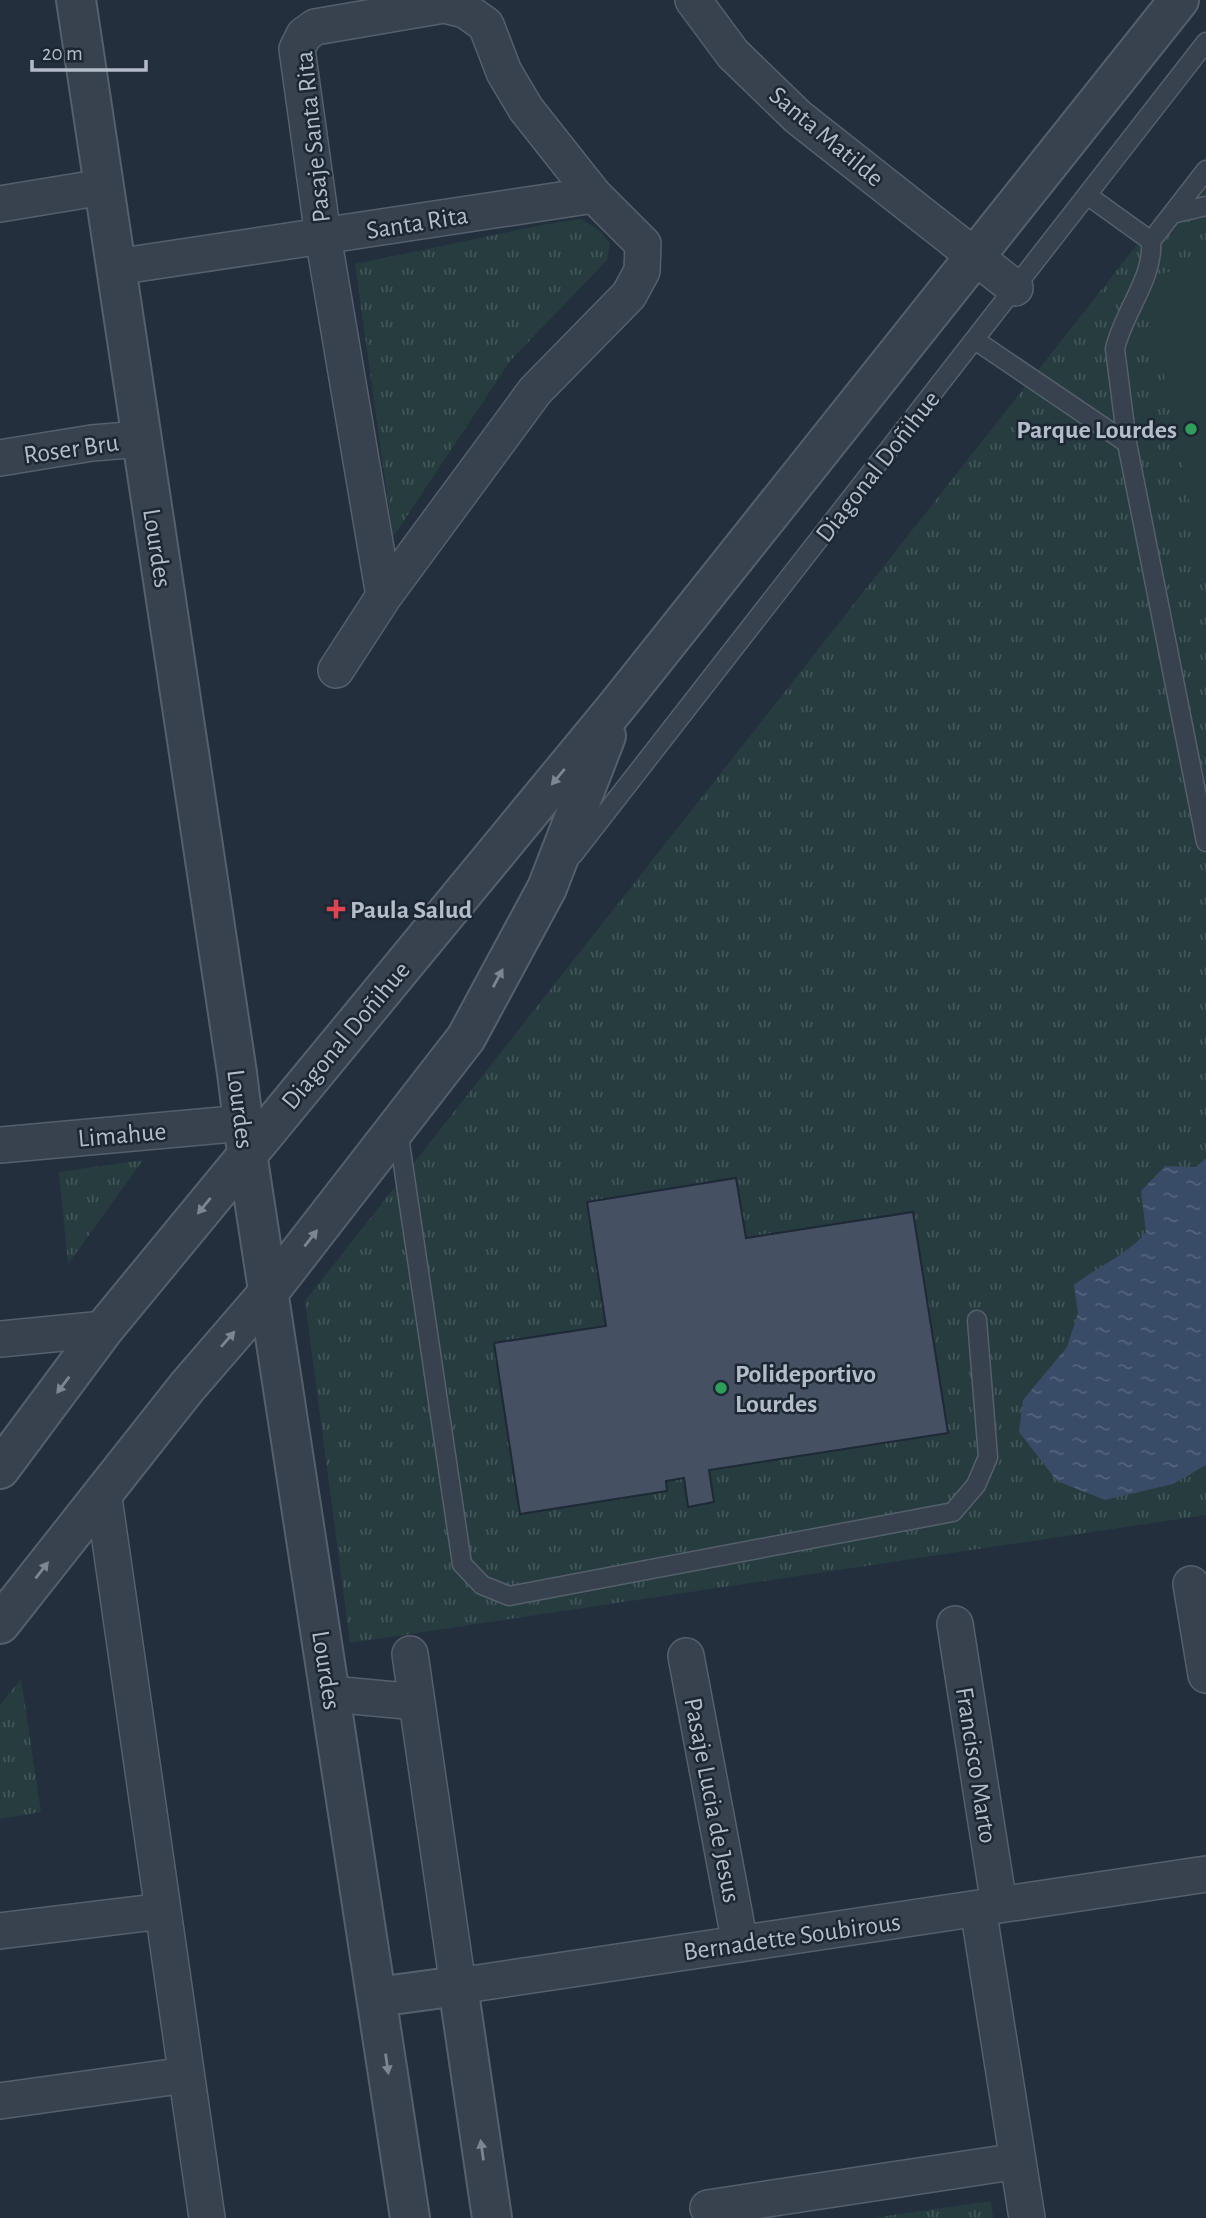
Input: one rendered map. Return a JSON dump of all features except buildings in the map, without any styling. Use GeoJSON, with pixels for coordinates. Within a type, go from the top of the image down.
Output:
{"type":"FeatureCollection","features":[{"type":"Feature","properties":{"kind":"street","name":"Lourdes"},"geometry":{"type":"LineString","coordinates":[[76,0],[245,1138],[410,2218]]}},
{"type":"Feature","properties":{"kind":"street","name":"Santa Matilde"},"geometry":{"type":"LineString","coordinates":[[693,0],[733,54],[798,117],[1015,288]]}},
{"type":"Feature","properties":{"kind":"street","name":"Diagonal Doñihue"},"geometry":{"type":"LineString","coordinates":[[0,1469],[245,1138],[617,706],[1179,0]]}},
{"type":"Feature","properties":{"kind":"street","name":"Pasaje Santa Rita"},"geometry":{"type":"LineString","coordinates":[[336,670],[384,596],[535,391],[629,295],[642,271],[643,244],[594,195],[526,109],[504,72],[486,25],[465,10],[444,5],[315,27],[304,35],[297,49],[323,236],[384,596]]}},
{"type":"Feature","properties":{"kind":"street"},"geometry":{"type":"LineString","coordinates":[[0,204],[103,187]]}},
{"type":"Feature","properties":{"kind":"street","name":"Santa Rita"},"geometry":{"type":"LineString","coordinates":[[116,267],[594,195]]}},
{"type":"Feature","properties":{"kind":"street","name":"Roser Bru"},"geometry":{"type":"LineString","coordinates":[[0,458],[92,443],[141,439]]}},
{"type":"Feature","properties":{"kind":"street","name":"Diagonal Doñihue"},"geometry":{"type":"LineString","coordinates":[[0,1624],[187,1387],[269,1292],[466,1038],[547,888],[617,706]]}},
{"type":"Feature","properties":{"kind":"street","name":"Limahue"},"geometry":{"type":"LineString","coordinates":[[0,1146],[245,1138]]}},
{"type":"Feature","properties":{"kind":"street"},"geometry":{"type":"LineString","coordinates":[[0,1339],[104,1329]]}},
{"type":"Feature","properties":{"kind":"street"},"geometry":{"type":"LineString","coordinates":[[103,1492],[207,2218]]}},
{"type":"Feature","properties":{"kind":"street"},"geometry":{"type":"LineString","coordinates":[[1191,1584],[1206,1675]]}},
{"type":"Feature","properties":{"kind":"street","name":"Francisco Marto"},"geometry":{"type":"LineString","coordinates":[[955,1624],[1027,2218]]}},
{"type":"Feature","properties":{"kind":"street"},"geometry":{"type":"LineString","coordinates":[[410,1654],[492,2218]]}},
{"type":"Feature","properties":{"kind":"street","name":"Pasaje Lucia de Jesus"},"geometry":{"type":"LineString","coordinates":[[686,1656],[740,1944]]}},
{"type":"Feature","properties":{"kind":"street"},"geometry":{"type":"LineString","coordinates":[[331,1694],[417,1702]]}},
{"type":"Feature","properties":{"kind":"street","name":"Bernadette Soubirous"},"geometry":{"type":"LineString","coordinates":[[377,1997],[1206,1874]]}},
{"type":"Feature","properties":{"kind":"street"},"geometry":{"type":"LineString","coordinates":[[0,1931],[163,1911]]}},
{"type":"Feature","properties":{"kind":"street"},"geometry":{"type":"LineString","coordinates":[[0,2101],[186,2075]]}},
{"type":"Feature","properties":{"kind":"street"},"geometry":{"type":"LineString","coordinates":[[708,2207],[764,2208],[1018,2161]]}},
{"type":"Feature","properties":{"kind":"lane","name":"Diagonal Doñihue"},"geometry":{"type":"LineString","coordinates":[[547,888],[1206,42]]}},
{"type":"Feature","properties":{"kind":"lane"},"geometry":{"type":"LineString","coordinates":[[1206,170],[1151,241],[1152,256],[1118,333],[1115,349],[1127,443],[1206,842]]}},
{"type":"Feature","properties":{"kind":"lane"},"geometry":{"type":"LineString","coordinates":[[1087,195],[1151,241]]}},
{"type":"Feature","properties":{"kind":"lane"},"geometry":{"type":"LineString","coordinates":[[1172,214],[1206,206]]}},
{"type":"Feature","properties":{"kind":"lane"},"geometry":{"type":"LineString","coordinates":[[975,340],[1127,443]]}},
{"type":"Feature","properties":{"kind":"lane"},"geometry":{"type":"LineString","coordinates":[[398,1126],[462,1564],[482,1586],[509,1596],[953,1512],[976,1486],[988,1457],[976,1320]]}},
{"type":"Feature","properties":{"kind":"green space","name":"Parque Lourdes"},"geometry":{"type":"Polygon","coordinates":[[[1206,157],[1206,1515],[350,1643],[305,1301],[1206,157]]]}},
{"type":"Feature","properties":{"kind":"green space"},"geometry":{"type":"Polygon","coordinates":[[[581,219],[599,230],[610,243],[607,260],[510,361],[393,537],[355,264],[581,219]]]}},
{"type":"Feature","properties":{"kind":"green space","name":"Parque Lourdes"},"geometry":{"type":"Polygon","coordinates":[[[1206,264],[1206,582],[1144,277],[1206,264]]]}},
{"type":"Feature","properties":{"kind":"green space"},"geometry":{"type":"Polygon","coordinates":[[[143,1160],[68,1264],[59,1172],[143,1160]]]}},
{"type":"Feature","properties":{"kind":"green space"},"geometry":{"type":"Polygon","coordinates":[[[21,1679],[41,1812],[0,1819],[0,1705],[21,1679]]]}},
{"type":"Feature","properties":{"kind":"green space"},"geometry":{"type":"Polygon","coordinates":[[[991,2201],[993,2218],[872,2218],[991,2201]]]}},
{"type":"Feature","properties":{"kind":"water"},"geometry":{"type":"Polygon","coordinates":[[[1206,1158],[1206,1465],[1173,1484],[1105,1500],[1057,1481],[1019,1432],[1023,1400],[1067,1347],[1078,1313],[1074,1285],[1122,1254],[1146,1232],[1141,1191],[1165,1166],[1196,1167],[1206,1158]]]}},
{"type":"Feature","properties":{"kind":"place","name":"Parque Lourdes"},"geometry":{"type":"Point","coordinates":[1191,429]}},
{"type":"Feature","properties":{"kind":"place","name":"Paula Salud"},"geometry":{"type":"Point","coordinates":[336,909]}},
{"type":"Feature","properties":{"kind":"place","name":"Polideportivo Lourdes"},"geometry":{"type":"Point","coordinates":[721,1388]}}]}
